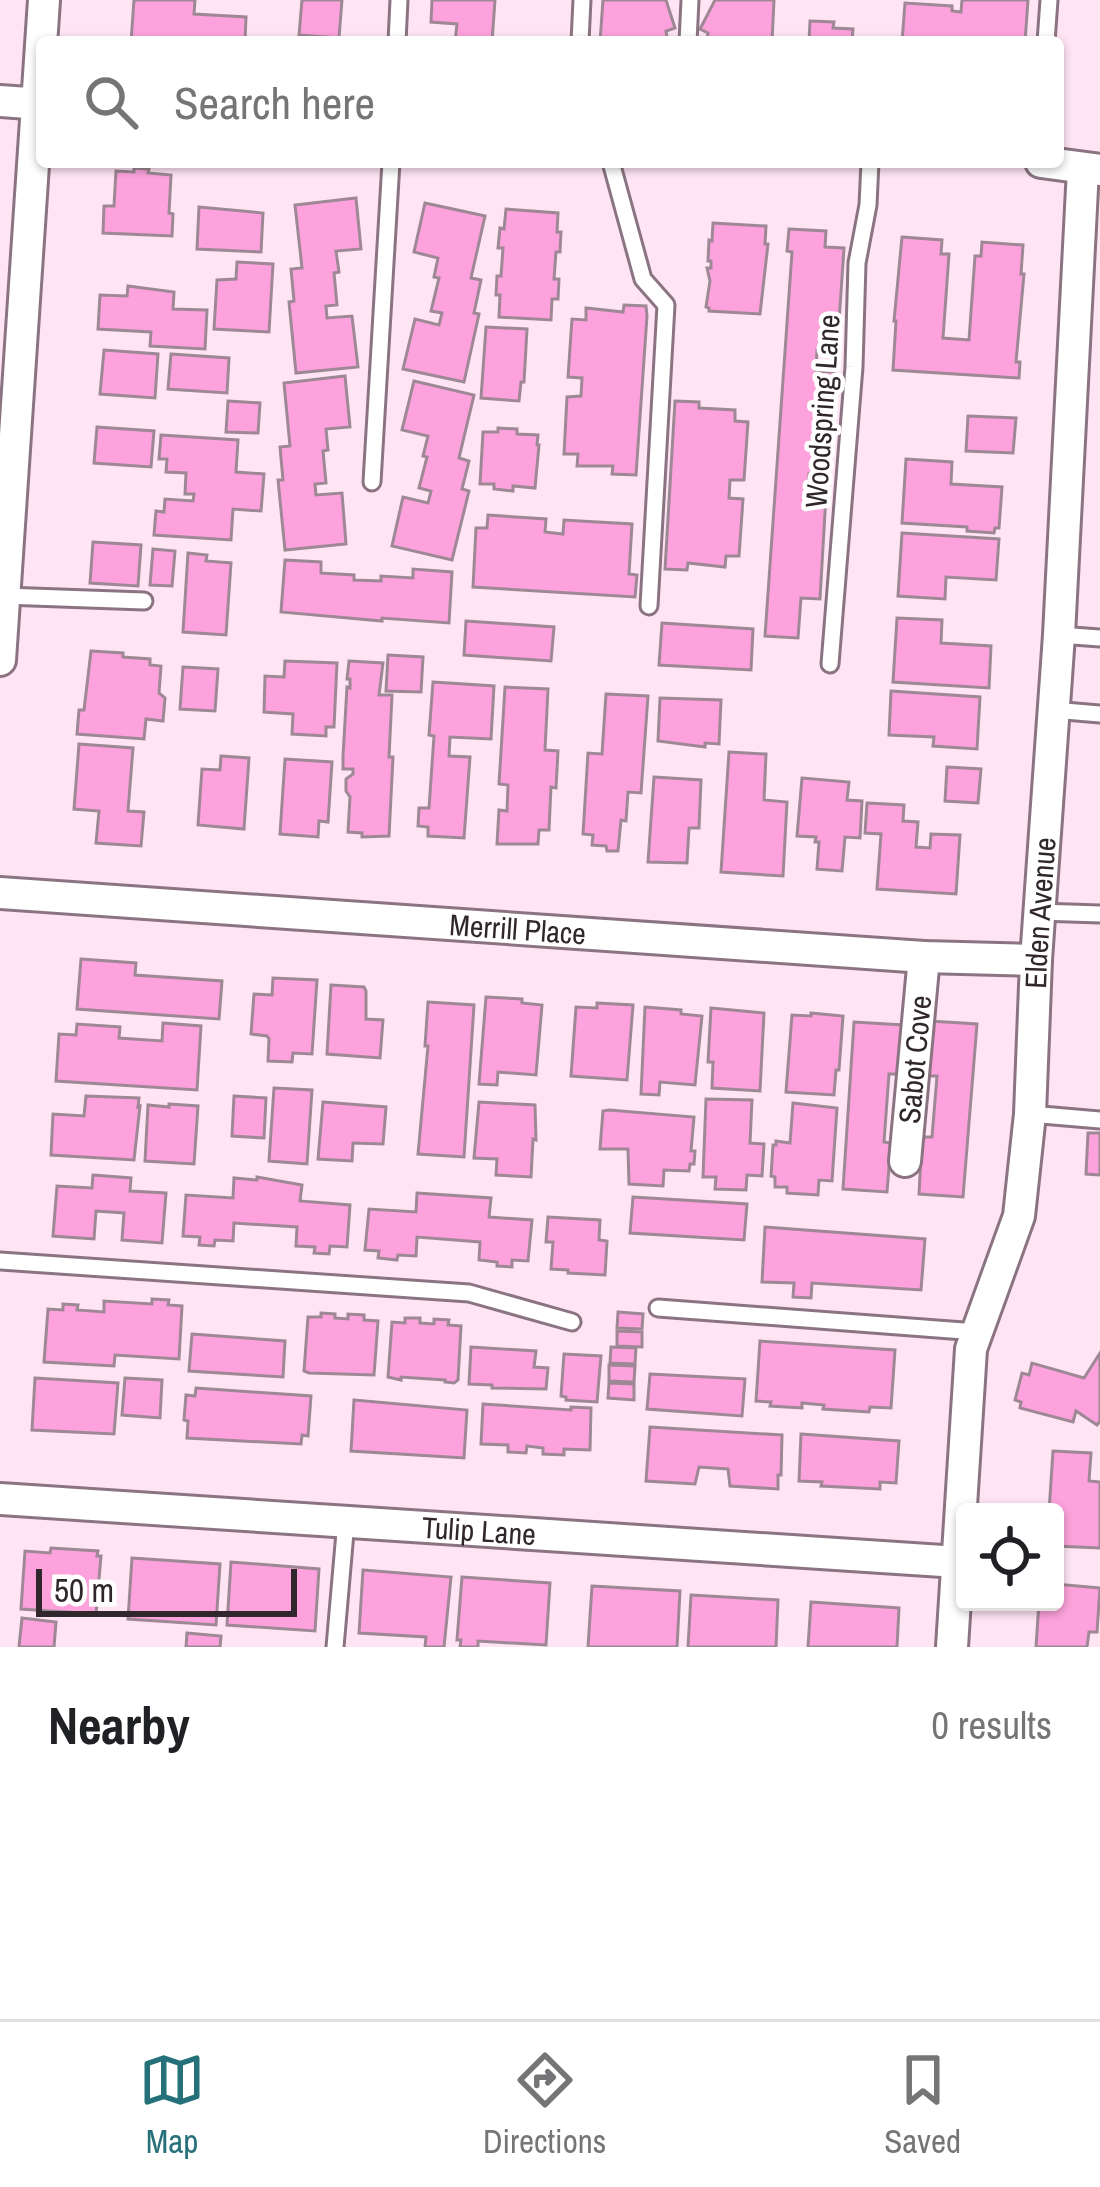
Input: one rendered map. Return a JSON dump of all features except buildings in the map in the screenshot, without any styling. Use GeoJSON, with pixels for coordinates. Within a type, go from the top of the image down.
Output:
{"type":"FeatureCollection","features":[{"type":"Feature","properties":{"kind":"street"},"geometry":{"type":"LineString","coordinates":[[42,36],[44,0]]}},
{"type":"Feature","properties":{"kind":"street"},"geometry":{"type":"LineString","coordinates":[[0,101],[36,104]]}},
{"type":"Feature","properties":{"kind":"street"},"geometry":{"type":"LineString","coordinates":[[0,660],[6,476],[36,138]]}},
{"type":"Feature","properties":{"kind":"street","name":"Elden Avenue"},"geometry":{"type":"LineString","coordinates":[[961,1503],[970,1348],[1019,1216],[1030,1114],[1039,912],[1092,169]]}},
{"type":"Feature","properties":{"kind":"street","name":"Merrill Place"},"geometry":{"type":"LineString","coordinates":[[0,893],[923,957],[1036,960]]}},
{"type":"Feature","properties":{"kind":"street","name":"Sabot Cove"},"geometry":{"type":"LineString","coordinates":[[905,1161],[923,957]]}},
{"type":"Feature","properties":{"kind":"street","name":"Tulip Lane"},"geometry":{"type":"LineString","coordinates":[[0,1499],[956,1562]]}},
{"type":"Feature","properties":{"kind":"street","name":"Elden Avenue"},"geometry":{"type":"LineString","coordinates":[[952,1647],[956,1590]]}},
{"type":"Feature","properties":{"kind":"lane"},"geometry":{"type":"LineString","coordinates":[[397,36],[399,0]]}},
{"type":"Feature","properties":{"kind":"lane"},"geometry":{"type":"LineString","coordinates":[[580,36],[582,0]]}},
{"type":"Feature","properties":{"kind":"lane"},"geometry":{"type":"LineString","coordinates":[[688,36],[690,0]]}},
{"type":"Feature","properties":{"kind":"lane"},"geometry":{"type":"LineString","coordinates":[[1046,36],[1048,0]]}},
{"type":"Feature","properties":{"kind":"lane"},"geometry":{"type":"LineString","coordinates":[[372,482],[391,168]]}},
{"type":"Feature","properties":{"kind":"lane"},"geometry":{"type":"LineString","coordinates":[[613,168],[643,280],[666,305],[649,606]]}},
{"type":"Feature","properties":{"kind":"lane","name":"Woodspring Lane"},"geometry":{"type":"LineString","coordinates":[[830,664],[854,367],[857,263],[870,168]]}},
{"type":"Feature","properties":{"kind":"lane"},"geometry":{"type":"LineString","coordinates":[[4,596],[145,601]]}},
{"type":"Feature","properties":{"kind":"lane"},"geometry":{"type":"LineString","coordinates":[[1059,634],[1100,638]]}},
{"type":"Feature","properties":{"kind":"lane"},"geometry":{"type":"LineString","coordinates":[[1053,710],[1100,714]]}},
{"type":"Feature","properties":{"kind":"lane"},"geometry":{"type":"LineString","coordinates":[[1039,912],[1100,914]]}},
{"type":"Feature","properties":{"kind":"lane"},"geometry":{"type":"LineString","coordinates":[[1030,1114],[1100,1120]]}},
{"type":"Feature","properties":{"kind":"lane"},"geometry":{"type":"LineString","coordinates":[[0,1261],[469,1293],[572,1322]]}},
{"type":"Feature","properties":{"kind":"lane"},"geometry":{"type":"LineString","coordinates":[[658,1308],[976,1332]]}},
{"type":"Feature","properties":{"kind":"lane"},"geometry":{"type":"LineString","coordinates":[[334,1647],[346,1521]]}}]}
